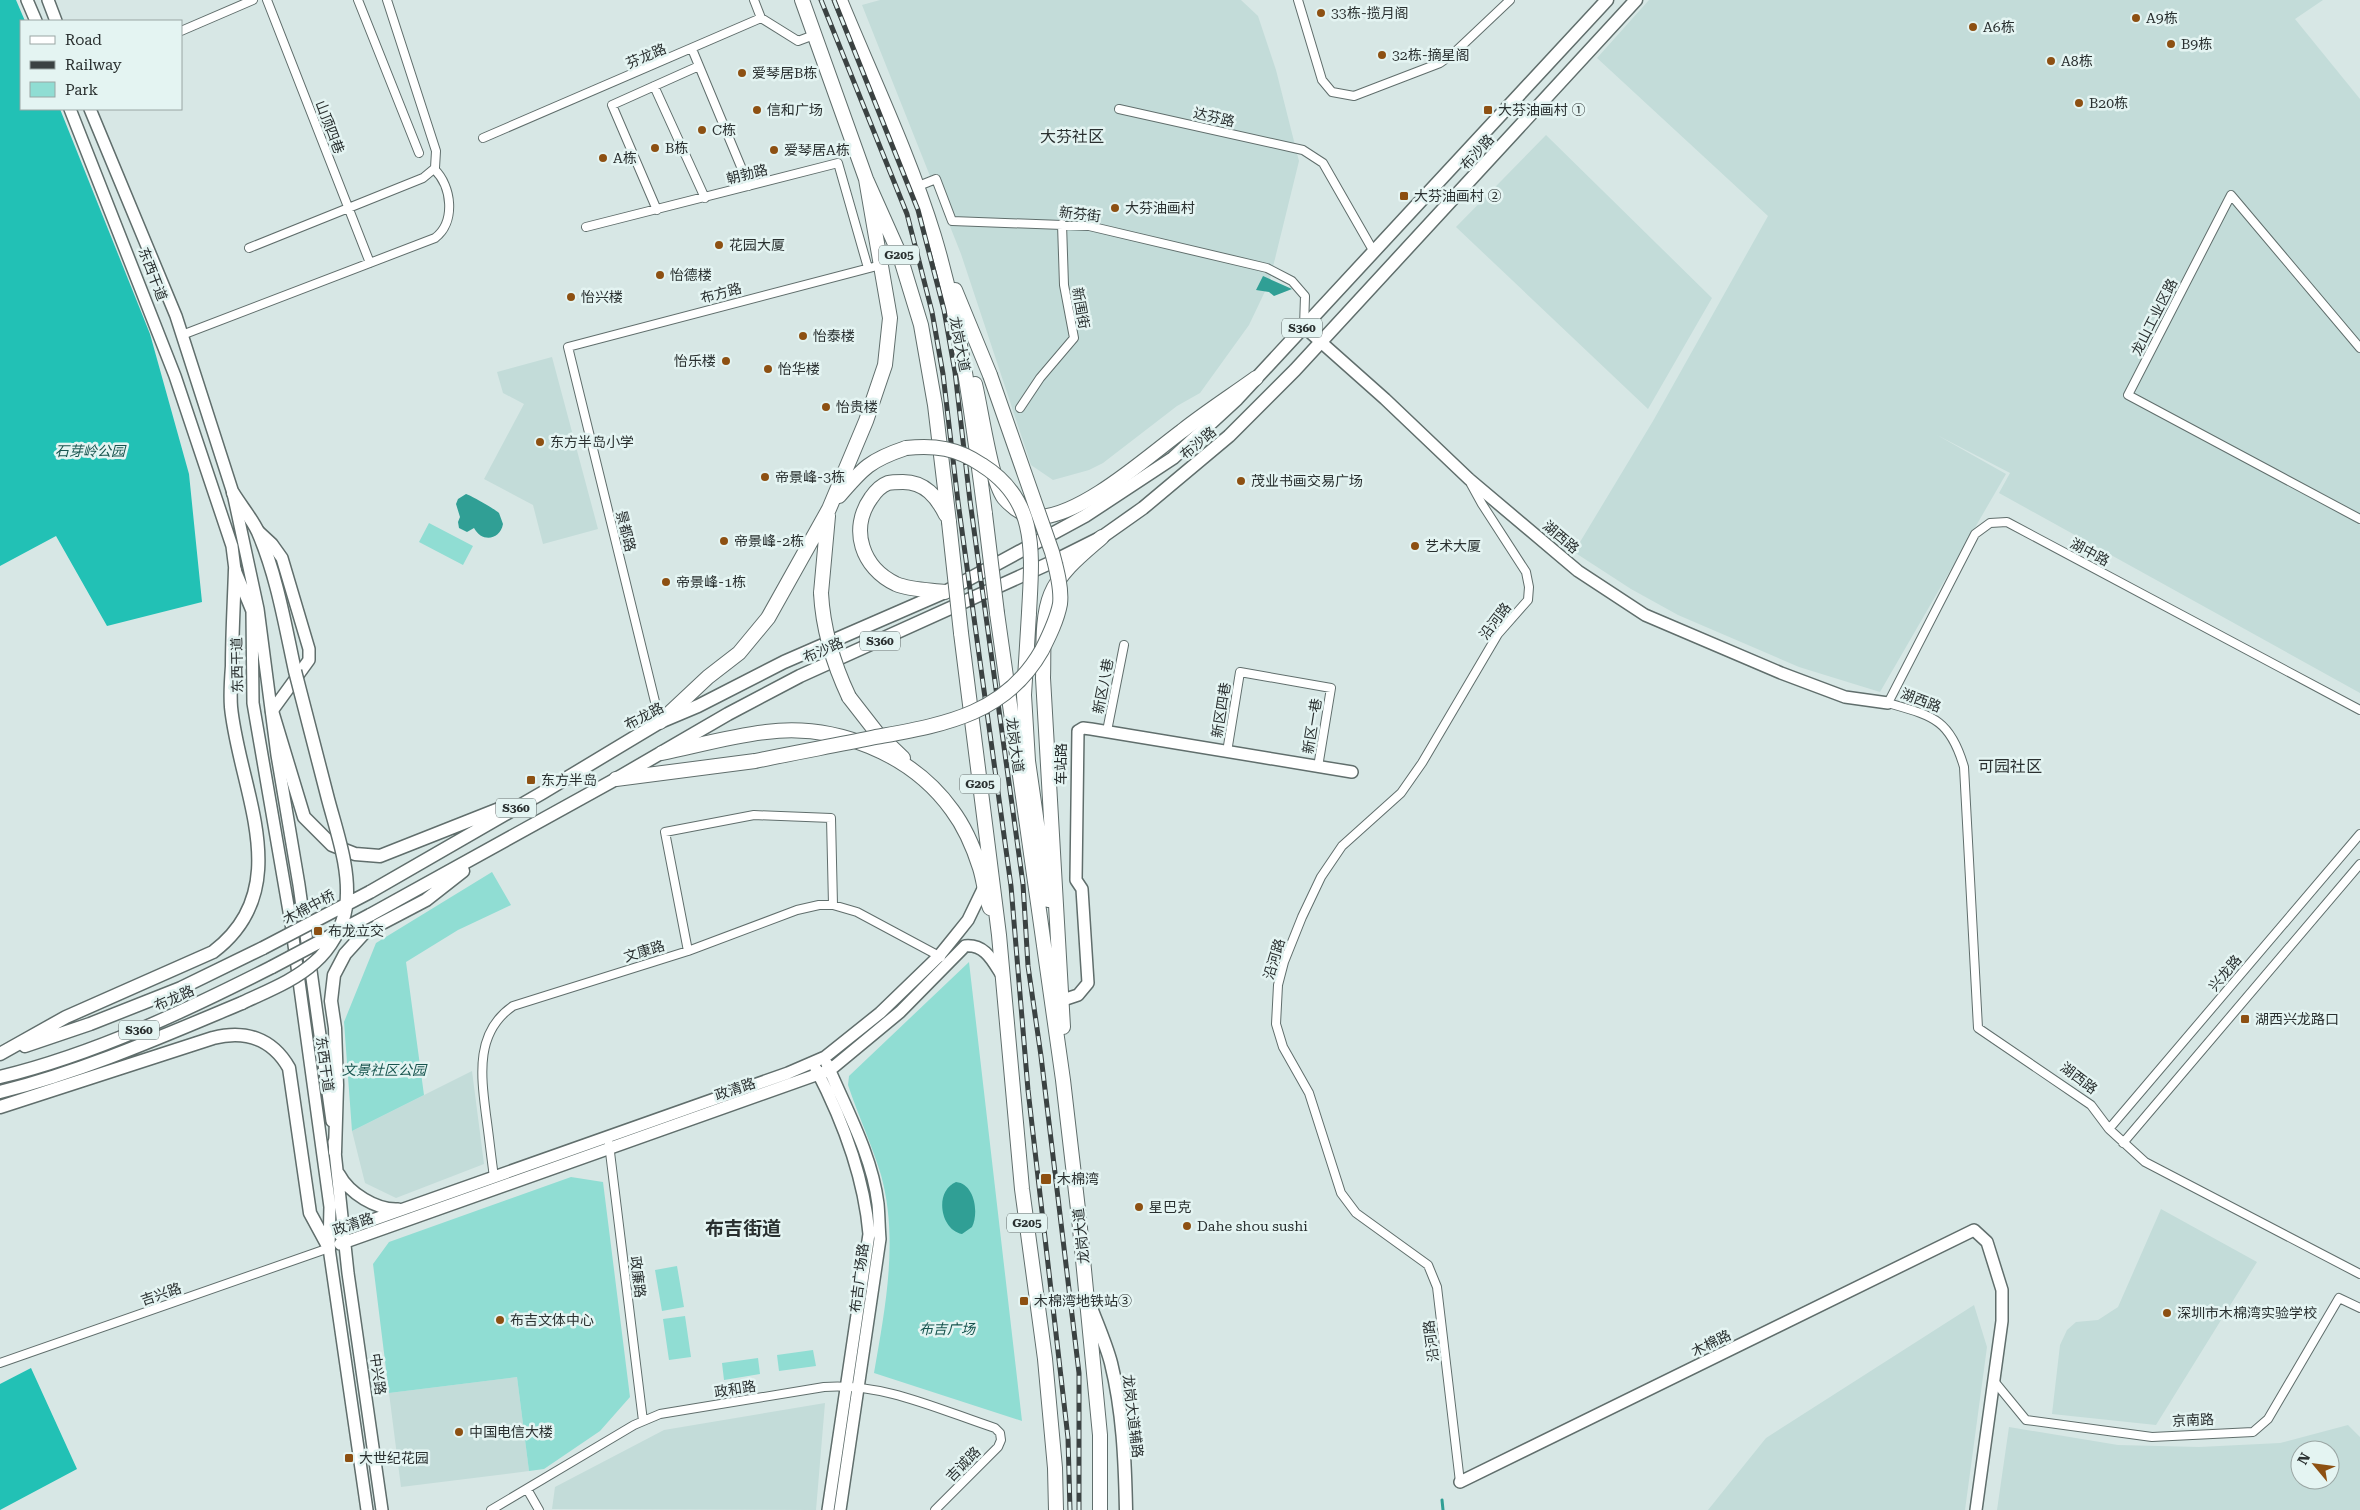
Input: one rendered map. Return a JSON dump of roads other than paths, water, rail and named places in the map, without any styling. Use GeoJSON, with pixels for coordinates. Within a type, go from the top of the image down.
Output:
{"type":"FeatureCollection","features":[{"type":"Feature","properties":{"kind":"highway","name":"G205"},"geometry":{"type":"LineString","coordinates":[[802,0],[866,179],[899,253],[921,325],[935,405],[961,633],[999,935],[1022,1189],[1045,1359],[1055,1468],[1056,1510]]}},
{"type":"Feature","properties":{"kind":"highway","name":"龙岗大道"},"geometry":{"type":"LineString","coordinates":[[840,0],[916,187],[936,246],[960,339],[1063,1080],[1088,1300],[1100,1435],[1100,1510]]}},
{"type":"Feature","properties":{"kind":"highway"},"geometry":{"type":"LineString","coordinates":[[660,722],[708,676],[739,653],[768,618],[829,509],[866,422],[885,365],[890,318],[875,266],[866,179]]}},
{"type":"Feature","properties":{"kind":"highway"},"geometry":{"type":"LineString","coordinates":[[616,779],[755,761],[944,724],[991,704],[1017,685],[1034,663],[1051,632],[1060,603],[1058,577],[1052,552],[990,374],[936,246]]}},
{"type":"Feature","properties":{"kind":"highway"},"geometry":{"type":"LineString","coordinates":[[960,339],[973,373],[998,487],[1010,504],[1022,514],[1038,517],[1058,514],[1077,505],[1132,471],[1182,430],[1256,378]]}},
{"type":"Feature","properties":{"kind":"highway"},"geometry":{"type":"LineString","coordinates":[[999,935],[983,889],[980,869],[953,811],[933,786],[877,733],[849,697],[836,669],[823,623],[820,593],[829,509],[863,468],[884,456],[906,448],[929,445],[951,450],[974,459],[1008,485],[1021,505],[1028,526],[1032,557],[1024,695],[1028,760],[1063,1000]]}},
{"type":"Feature","properties":{"kind":"highway"},"geometry":{"type":"LineString","coordinates":[[945,592],[898,585],[885,577],[871,563],[862,547],[860,520],[866,505],[877,490],[888,483],[910,482],[931,491],[949,522]]}},
{"type":"Feature","properties":{"kind":"highway"},"geometry":{"type":"LineString","coordinates":[[1063,1080],[1063,1000],[1043,678],[1044,629],[1051,594],[1069,567],[1102,537]]}},
{"type":"Feature","properties":{"kind":"highway"},"geometry":{"type":"LineString","coordinates":[[662,753],[767,732],[823,732],[874,748],[913,769]]}},
{"type":"Feature","properties":{"kind":"main road","name":"布沙路"},"geometry":{"type":"LineString","coordinates":[[945,592],[1085,516],[1173,458],[1237,399],[1607,0]]}},
{"type":"Feature","properties":{"kind":"main road","name":"布沙路"},"geometry":{"type":"LineString","coordinates":[[662,753],[728,714],[800,676],[896,634],[1102,537],[1143,508],[1229,436],[1321,343],[1636,0]]}},
{"type":"Feature","properties":{"kind":"main road"},"geometry":{"type":"LineString","coordinates":[[0,1092],[118,1056],[242,1003],[287,981],[315,962],[328,947],[340,927],[346,908],[346,888],[341,850],[295,671],[280,600],[258,531],[233,493]]}},
{"type":"Feature","properties":{"kind":"main road"},"geometry":{"type":"LineString","coordinates":[[0,1054],[66,1017],[213,952],[227,941],[247,912],[257,882],[260,863],[258,838],[231,707],[235,570]]}},
{"type":"Feature","properties":{"kind":"main road","name":"布龙路"},"geometry":{"type":"LineString","coordinates":[[370,892],[542,793],[660,722],[698,706],[784,662],[945,592]]}},
{"type":"Feature","properties":{"kind":"main road"},"geometry":{"type":"LineString","coordinates":[[272,711],[304,817],[332,846],[355,854],[380,856],[542,793]]}},
{"type":"Feature","properties":{"kind":"main road","name":"S360"},"geometry":{"type":"LineString","coordinates":[[496,846],[662,753]]}},
{"type":"Feature","properties":{"kind":"main road"},"geometry":{"type":"LineString","coordinates":[[335,1152],[337,1085],[335,1028],[331,1001],[334,975],[342,961],[366,932],[426,900],[496,846]]}},
{"type":"Feature","properties":{"kind":"main road","name":"布龙路"},"geometry":{"type":"LineString","coordinates":[[0,1077],[94,1048],[184,1012],[370,915],[496,846]]}},
{"type":"Feature","properties":{"kind":"main road","name":"木棉中桥"},"geometry":{"type":"LineString","coordinates":[[263,948],[370,892]]}},
{"type":"Feature","properties":{"kind":"main road","name":"布龙路"},"geometry":{"type":"LineString","coordinates":[[0,1054],[90,1024],[181,988],[263,948]]}},
{"type":"Feature","properties":{"kind":"main road"},"geometry":{"type":"LineString","coordinates":[[0,1107],[213,1038],[237,1034],[254,1037],[274,1049],[289,1068],[310,1213],[329,1248]]}},
{"type":"Feature","properties":{"kind":"main road","name":"龙岗大道辅路"},"geometry":{"type":"LineString","coordinates":[[1088,1300],[1111,1362],[1120,1405],[1126,1510]]}},
{"type":"Feature","properties":{"kind":"street"},"geometry":{"type":"LineString","coordinates":[[27,0],[36,20]]}},
{"type":"Feature","properties":{"kind":"street"},"geometry":{"type":"LineString","coordinates":[[48,0],[56,20]]}},
{"type":"Feature","properties":{"kind":"street"},"geometry":{"type":"LineString","coordinates":[[182,31],[253,0]]}},
{"type":"Feature","properties":{"kind":"street","name":"山顶四巷"},"geometry":{"type":"LineString","coordinates":[[267,0],[370,263]]}},
{"type":"Feature","properties":{"kind":"street"},"geometry":{"type":"LineString","coordinates":[[358,0],[419,153]]}},
{"type":"Feature","properties":{"kind":"street"},"geometry":{"type":"LineString","coordinates":[[249,248],[423,178],[434,169],[437,159],[436,151],[386,0]]}},
{"type":"Feature","properties":{"kind":"street"},"geometry":{"type":"LineString","coordinates":[[754,0],[761,18],[798,41],[814,36]]}},
{"type":"Feature","properties":{"kind":"street"},"geometry":{"type":"LineString","coordinates":[[1298,0],[1322,80],[1332,92],[1354,96],[1440,63],[1454,53],[1510,0]]}},
{"type":"Feature","properties":{"kind":"street","name":"芬龙路"},"geometry":{"type":"LineString","coordinates":[[483,138],[761,18]]}},
{"type":"Feature","properties":{"kind":"street"},"geometry":{"type":"LineString","coordinates":[[692,49],[749,186]]}},
{"type":"Feature","properties":{"kind":"street"},"geometry":{"type":"LineString","coordinates":[[657,210],[612,105],[699,66]]}},
{"type":"Feature","properties":{"kind":"street"},"geometry":{"type":"LineString","coordinates":[[654,86],[705,198]]}},
{"type":"Feature","properties":{"kind":"street","name":"东西干道"},"geometry":{"type":"LineString","coordinates":[[70,110],[175,376],[232,546],[235,570],[255,610],[253,703],[292,933],[330,1207],[329,1248]]}},
{"type":"Feature","properties":{"kind":"street","name":"东西干道"},"geometry":{"type":"LineString","coordinates":[[90,110],[182,335],[233,493],[272,711],[277,755],[291,832],[313,979],[345,1243]]}},
{"type":"Feature","properties":{"kind":"street","name":"达芬路"},"geometry":{"type":"LineString","coordinates":[[1119,110],[1303,150],[1323,162],[1374,252]]}},
{"type":"Feature","properties":{"kind":"street","name":"朝勃路"},"geometry":{"type":"LineString","coordinates":[[586,227],[838,164],[875,266]]}},
{"type":"Feature","properties":{"kind":"street"},"geometry":{"type":"LineString","coordinates":[[182,335],[435,238],[441,233],[450,201],[440,176],[434,169]]}},
{"type":"Feature","properties":{"kind":"street","name":"新芬街"},"geometry":{"type":"LineString","coordinates":[[916,187],[936,179],[952,221],[1089,226],[1267,268],[1292,281],[1305,296],[1304,327]]}},
{"type":"Feature","properties":{"kind":"street","name":"龙山工业区路"},"geometry":{"type":"LineString","coordinates":[[2360,348],[2231,195],[2128,395],[2360,519]]}},
{"type":"Feature","properties":{"kind":"street","name":"新围街"},"geometry":{"type":"LineString","coordinates":[[1020,408],[1040,378],[1074,338],[1064,285],[1062,224]]}},
{"type":"Feature","properties":{"kind":"street","name":"布方路"},"geometry":{"type":"LineString","coordinates":[[568,347],[875,266]]}},
{"type":"Feature","properties":{"kind":"street","name":"湖西路"},"geometry":{"type":"LineString","coordinates":[[1304,327],[1385,399],[1469,480],[1578,571],[1645,615],[1781,673],[1845,697],[1888,703],[1921,713],[1942,724],[1957,742],[1964,767],[1978,1028],[2091,1105],[2109,1128],[2144,1162],[2360,1274]]}},
{"type":"Feature","properties":{"kind":"street","name":"景都路"},"geometry":{"type":"LineString","coordinates":[[568,347],[660,722]]}},
{"type":"Feature","properties":{"kind":"street","name":"沿河路"},"geometry":{"type":"LineString","coordinates":[[1460,1482],[1437,1286],[1428,1265],[1356,1213],[1341,1193],[1309,1093],[1283,1047],[1276,1024],[1278,985],[1284,962],[1321,877],[1342,846],[1401,793],[1422,763],[1498,634],[1528,600],[1529,588],[1526,572],[1482,504],[1469,480]]}},
{"type":"Feature","properties":{"kind":"street","name":"湖中路"},"geometry":{"type":"LineString","coordinates":[[1888,703],[1975,534],[1990,523],[2007,522],[2360,710]]}},
{"type":"Feature","properties":{"kind":"street"},"geometry":{"type":"LineString","coordinates":[[258,531],[272,544],[282,558],[309,649],[309,660],[272,711]]}},
{"type":"Feature","properties":{"kind":"street"},"geometry":{"type":"LineString","coordinates":[[280,600],[286,574]]}},
{"type":"Feature","properties":{"kind":"street"},"geometry":{"type":"LineString","coordinates":[[233,615],[255,610]]}},
{"type":"Feature","properties":{"kind":"street","name":"新区八巷"},"geometry":{"type":"LineString","coordinates":[[1107,731],[1124,645]]}},
{"type":"Feature","properties":{"kind":"street","name":"新区一巷"},"geometry":{"type":"LineString","coordinates":[[1240,672],[1331,688],[1318,767]]}},
{"type":"Feature","properties":{"kind":"street","name":"新区四巷"},"geometry":{"type":"LineString","coordinates":[[1227,752],[1240,672]]}},
{"type":"Feature","properties":{"kind":"street","name":"车站路"},"geometry":{"type":"LineString","coordinates":[[1063,1000],[1078,995],[1088,983],[1082,889],[1076,880],[1078,731],[1083,728],[1107,731],[1352,772]]}},
{"type":"Feature","properties":{"kind":"street"},"geometry":{"type":"LineString","coordinates":[[688,951],[665,832],[754,815],[831,818],[833,905]]}},
{"type":"Feature","properties":{"kind":"street","name":"兴龙路"},"geometry":{"type":"LineString","coordinates":[[2109,1128],[2360,834]]}},
{"type":"Feature","properties":{"kind":"street"},"geometry":{"type":"LineString","coordinates":[[2123,1143],[2360,864]]}},
{"type":"Feature","properties":{"kind":"street","name":"政清路"},"geometry":{"type":"LineString","coordinates":[[329,1248],[344,1230],[788,1074],[825,1057],[880,1013],[939,956],[968,920],[983,889]]}},
{"type":"Feature","properties":{"kind":"street","name":"文康路"},"geometry":{"type":"LineString","coordinates":[[494,1177],[481,1069],[487,1036],[498,1018],[508,1008],[522,1001],[688,951],[797,910],[818,905],[833,905],[857,912],[939,956],[948,964]]}},
{"type":"Feature","properties":{"kind":"street","name":"政清路"},"geometry":{"type":"LineString","coordinates":[[329,1248],[824,1072],[900,1012],[965,946],[975,945],[986,952],[1003,978]]}},
{"type":"Feature","properties":{"kind":"street","name":"布吉广场路"},"geometry":{"type":"LineString","coordinates":[[825,1057],[824,1072],[858,1172],[866,1205],[869,1234],[840,1510]]}},
{"type":"Feature","properties":{"kind":"street","name":"布吉广场路"},"geometry":{"type":"LineString","coordinates":[[813,1063],[824,1072]]}},
{"type":"Feature","properties":{"kind":"street","name":"政廉路"},"geometry":{"type":"LineString","coordinates":[[608,1137],[643,1421]]}},
{"type":"Feature","properties":{"kind":"street"},"geometry":{"type":"LineString","coordinates":[[337,1169],[344,1181],[362,1197],[388,1209],[402,1209]]}},
{"type":"Feature","properties":{"kind":"street","name":"木棉路"},"geometry":{"type":"LineString","coordinates":[[1460,1482],[1974,1230],[1987,1242],[2002,1290],[2002,1321],[1994,1381]]}},
{"type":"Feature","properties":{"kind":"street","name":"中兴路"},"geometry":{"type":"LineString","coordinates":[[345,1243],[382,1510]]}},
{"type":"Feature","properties":{"kind":"street"},"geometry":{"type":"LineString","coordinates":[[329,1248],[367,1510]]}},
{"type":"Feature","properties":{"kind":"street","name":"吉兴路"},"geometry":{"type":"LineString","coordinates":[[0,1363],[329,1248]]}},
{"type":"Feature","properties":{"kind":"street","name":"京南路"},"geometry":{"type":"LineString","coordinates":[[1994,1381],[2026,1420],[2152,1437],[2252,1432],[2268,1419],[2339,1298],[2360,1308]]}},
{"type":"Feature","properties":{"kind":"street"},"geometry":{"type":"LineString","coordinates":[[1976,1510],[1994,1381]]}},
{"type":"Feature","properties":{"kind":"street","name":"政和路"},"geometry":{"type":"LineString","coordinates":[[491,1510],[634,1425],[660,1414],[824,1387],[853,1387],[908,1399],[995,1428],[1000,1433]]}},
{"type":"Feature","properties":{"kind":"street","name":"布吉广场路"},"geometry":{"type":"LineString","coordinates":[[828,1510],[853,1387]]}},
{"type":"Feature","properties":{"kind":"street","name":"吉诚路"},"geometry":{"type":"LineString","coordinates":[[935,1510],[998,1447],[1001,1440],[1000,1433]]}},
{"type":"Feature","properties":{"kind":"street"},"geometry":{"type":"LineString","coordinates":[[526,1489],[540,1510]]}},
{"type":"Feature","properties":{"kind":"waterway"},"geometry":{"type":"LineString","coordinates":[[1442,1500],[1443,1510]]}},
{"type":"Feature","properties":{"kind":"railway"},"geometry":{"type":"LineString","coordinates":[[821,0],[907,214],[932,312],[943,374],[958,502],[1011,886],[1028,1090],[1068,1438],[1070,1510]]}},
{"type":"Feature","properties":{"kind":"railway"},"geometry":{"type":"LineString","coordinates":[[834,0],[918,210],[944,310],[955,372],[970,501],[1023,884],[1028,966],[1041,1056],[1079,1373],[1079,1510]]}},
{"type":"Feature","properties":{"kind":"place","name":"33栋-揽月阁"},"geometry":{"type":"Point","coordinates":[1321,13]}},
{"type":"Feature","properties":{"kind":"place","name":"A9栋"},"geometry":{"type":"Point","coordinates":[2136,18]}},
{"type":"Feature","properties":{"kind":"place","name":"A6栋"},"geometry":{"type":"Point","coordinates":[1973,27]}},
{"type":"Feature","properties":{"kind":"place","name":"B9栋"},"geometry":{"type":"Point","coordinates":[2171,44]}},
{"type":"Feature","properties":{"kind":"place","name":"32栋-摘星阁"},"geometry":{"type":"Point","coordinates":[1382,55]}},
{"type":"Feature","properties":{"kind":"place","name":"A8栋"},"geometry":{"type":"Point","coordinates":[2051,61]}},
{"type":"Feature","properties":{"kind":"place","name":"爱琴居B栋"},"geometry":{"type":"Point","coordinates":[742,73]}},
{"type":"Feature","properties":{"kind":"place","name":"B20栋"},"geometry":{"type":"Point","coordinates":[2079,103]}},
{"type":"Feature","properties":{"kind":"place","name":"信和广场"},"geometry":{"type":"Point","coordinates":[757,110]}},
{"type":"Feature","properties":{"kind":"place","name":"大芬油画村 ①"},"geometry":{"type":"Point","coordinates":[1488,110]}},
{"type":"Feature","properties":{"kind":"place","name":"C栋"},"geometry":{"type":"Point","coordinates":[702,130]}},
{"type":"Feature","properties":{"kind":"place","name":"B栋"},"geometry":{"type":"Point","coordinates":[655,148]}},
{"type":"Feature","properties":{"kind":"place","name":"爱琴居A栋"},"geometry":{"type":"Point","coordinates":[774,150]}},
{"type":"Feature","properties":{"kind":"place","name":"A栋"},"geometry":{"type":"Point","coordinates":[603,158]}},
{"type":"Feature","properties":{"kind":"place","name":"大芬油画村 ②"},"geometry":{"type":"Point","coordinates":[1404,196]}},
{"type":"Feature","properties":{"kind":"place","name":"大芬油画村"},"geometry":{"type":"Point","coordinates":[1115,208]}},
{"type":"Feature","properties":{"kind":"place","name":"花园大厦"},"geometry":{"type":"Point","coordinates":[719,245]}},
{"type":"Feature","properties":{"kind":"place","name":"怡德楼"},"geometry":{"type":"Point","coordinates":[660,275]}},
{"type":"Feature","properties":{"kind":"place","name":"怡兴楼"},"geometry":{"type":"Point","coordinates":[571,297]}},
{"type":"Feature","properties":{"kind":"place","name":"怡泰楼"},"geometry":{"type":"Point","coordinates":[803,336]}},
{"type":"Feature","properties":{"kind":"place","name":"怡乐楼"},"geometry":{"type":"Point","coordinates":[726,361]}},
{"type":"Feature","properties":{"kind":"place","name":"怡华楼"},"geometry":{"type":"Point","coordinates":[768,369]}},
{"type":"Feature","properties":{"kind":"place","name":"怡贵楼"},"geometry":{"type":"Point","coordinates":[826,407]}},
{"type":"Feature","properties":{"kind":"place","name":"东方半岛小学"},"geometry":{"type":"Point","coordinates":[540,442]}},
{"type":"Feature","properties":{"kind":"place","name":"帝景峰-3栋"},"geometry":{"type":"Point","coordinates":[765,477]}},
{"type":"Feature","properties":{"kind":"place","name":"茂业书画交易广场"},"geometry":{"type":"Point","coordinates":[1241,481]}},
{"type":"Feature","properties":{"kind":"place","name":"帝景峰-2栋"},"geometry":{"type":"Point","coordinates":[724,541]}},
{"type":"Feature","properties":{"kind":"place","name":"艺术大厦"},"geometry":{"type":"Point","coordinates":[1415,546]}},
{"type":"Feature","properties":{"kind":"place","name":"帝景峰-1栋"},"geometry":{"type":"Point","coordinates":[666,582]}},
{"type":"Feature","properties":{"kind":"place","name":"东方半岛"},"geometry":{"type":"Point","coordinates":[531,780]}},
{"type":"Feature","properties":{"kind":"place","name":"布龙立交"},"geometry":{"type":"Point","coordinates":[318,931]}},
{"type":"Feature","properties":{"kind":"place","name":"湖西兴龙路口"},"geometry":{"type":"Point","coordinates":[2245,1019]}},
{"type":"Feature","properties":{"kind":"place","name":"木棉湾"},"geometry":{"type":"Point","coordinates":[1046,1179]}},
{"type":"Feature","properties":{"kind":"place","name":"星巴克"},"geometry":{"type":"Point","coordinates":[1139,1207]}},
{"type":"Feature","properties":{"kind":"place","name":"Dahe shou sushi"},"geometry":{"type":"Point","coordinates":[1187,1226]}},
{"type":"Feature","properties":{"kind":"place","name":"木棉湾地铁站③"},"geometry":{"type":"Point","coordinates":[1024,1301]}},
{"type":"Feature","properties":{"kind":"place","name":"深圳市木棉湾实验学校"},"geometry":{"type":"Point","coordinates":[2167,1313]}},
{"type":"Feature","properties":{"kind":"place","name":"布吉文体中心"},"geometry":{"type":"Point","coordinates":[500,1320]}},
{"type":"Feature","properties":{"kind":"place","name":"中国电信大楼"},"geometry":{"type":"Point","coordinates":[459,1432]}},
{"type":"Feature","properties":{"kind":"place","name":"大世纪花园"},"geometry":{"type":"Point","coordinates":[349,1458]}},
{"type":"Feature","properties":{"kind":"district","name":"大芬社区"},"geometry":{"type":"Point","coordinates":[1072,136]}},
{"type":"Feature","properties":{"kind":"district","name":"可园社区"},"geometry":{"type":"Point","coordinates":[2010,766]}},
{"type":"Feature","properties":{"kind":"district","name":"布吉街道"},"geometry":{"type":"Point","coordinates":[743,1228]}},
{"type":"Feature","properties":{"kind":"park label","name":"石芽岭公园"},"geometry":{"type":"Point","coordinates":[90,451]}},
{"type":"Feature","properties":{"kind":"park label","name":"文景社区公园"},"geometry":{"type":"Point","coordinates":[384,1070]}},
{"type":"Feature","properties":{"kind":"park label","name":"布吉广场"},"geometry":{"type":"Point","coordinates":[947,1329]}}]}
